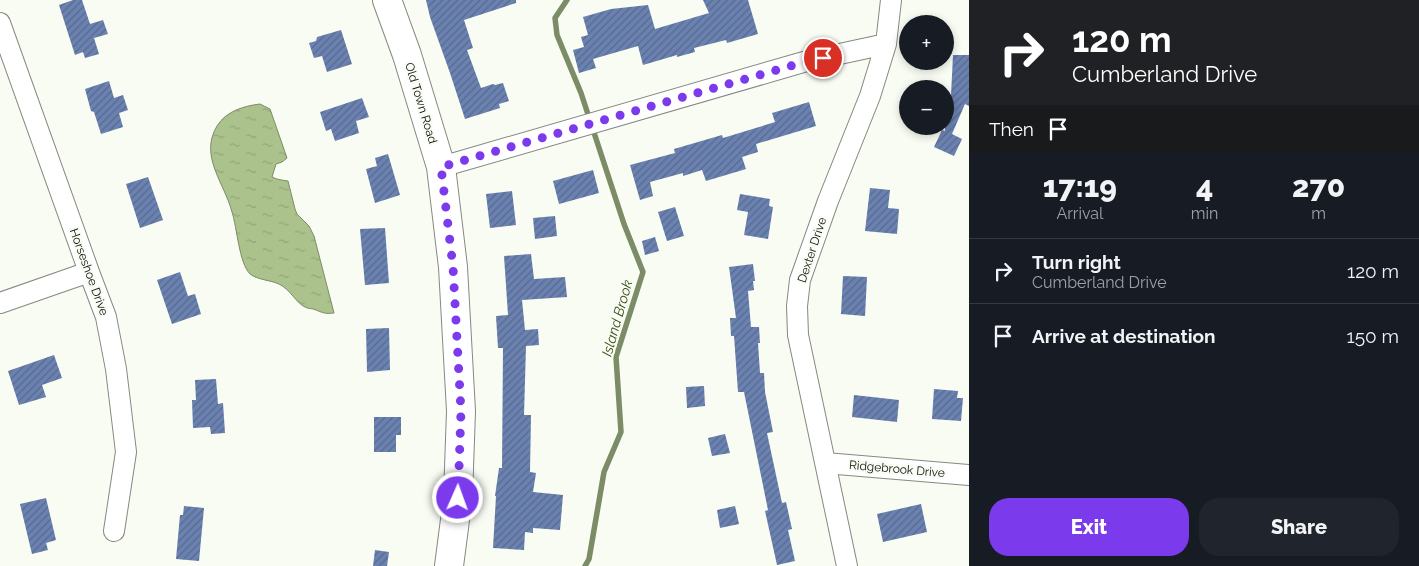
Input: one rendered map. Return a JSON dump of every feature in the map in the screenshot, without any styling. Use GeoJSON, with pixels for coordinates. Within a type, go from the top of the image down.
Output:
{"type":"FeatureCollection","features":[{"type":"Feature","properties":{"kind":"main road","name":"Old Town Road"},"geometry":{"type":"LineString","coordinates":[[387,0],[441,167],[453,267],[461,411],[458,498],[449,566]]}},
{"type":"Feature","properties":{"kind":"street","name":"Dexter Drive"},"geometry":{"type":"LineString","coordinates":[[847,566],[798,335],[797,306],[800,280],[828,201],[870,96],[886,44],[891,0]]}},
{"type":"Feature","properties":{"kind":"street","name":"Horseshoe Drive"},"geometry":{"type":"LineString","coordinates":[[0,23],[88,272],[106,317],[116,368],[126,452],[114,531]]}},
{"type":"Feature","properties":{"kind":"street"},"geometry":{"type":"LineString","coordinates":[[441,167],[808,61],[886,44]]}},
{"type":"Feature","properties":{"kind":"street"},"geometry":{"type":"LineString","coordinates":[[0,303],[88,272]]}},
{"type":"Feature","properties":{"kind":"street","name":"Ridgebrook Drive"},"geometry":{"type":"LineString","coordinates":[[826,463],[969,475]]}},
{"type":"Feature","properties":{"kind":"water"},"geometry":{"type":"Polygon","coordinates":[[[260,104],[270,109],[287,158],[276,164],[272,177],[288,181],[297,214],[309,226],[314,236],[334,313],[325,313],[305,307],[279,284],[250,274],[243,262],[232,212],[212,158],[212,137],[217,126],[230,113],[248,106],[260,104]]]}},
{"type":"Feature","properties":{"kind":"building"},"geometry":{"type":"Polygon","coordinates":[[[73,0],[82,0],[90,24],[103,20],[108,34],[94,38],[99,54],[85,58],[83,52],[75,55],[59,5],[73,0]]]}},
{"type":"Feature","properties":{"kind":"building"},"geometry":{"type":"Polygon","coordinates":[[[426,0],[516,0],[516,3],[464,20],[473,48],[467,50],[481,88],[503,83],[509,101],[499,104],[500,108],[465,119],[426,0]]]}},
{"type":"Feature","properties":{"kind":"building"},"geometry":{"type":"Polygon","coordinates":[[[703,0],[748,0],[758,34],[727,43],[726,40],[694,48],[695,52],[643,65],[638,46],[593,59],[596,68],[579,73],[573,50],[584,47],[581,37],[588,35],[583,17],[611,9],[648,5],[655,29],[709,13],[703,0]]]}},
{"type":"Feature","properties":{"kind":"building"},"geometry":{"type":"Polygon","coordinates":[[[341,30],[352,64],[327,72],[322,56],[314,58],[309,43],[316,41],[317,37],[341,30]]]}},
{"type":"Feature","properties":{"kind":"building"},"geometry":{"type":"Polygon","coordinates":[[[954,55],[969,55],[969,106],[965,104],[954,129],[954,80],[952,80],[954,55]]]}},
{"type":"Feature","properties":{"kind":"building"},"geometry":{"type":"Polygon","coordinates":[[[109,81],[114,98],[123,95],[128,110],[119,113],[123,127],[101,134],[94,112],[91,111],[85,89],[109,81]]]}},
{"type":"Feature","properties":{"kind":"building"},"geometry":{"type":"Polygon","coordinates":[[[362,98],[369,117],[356,121],[359,133],[335,141],[331,129],[326,131],[320,112],[362,98]]]}},
{"type":"Feature","properties":{"kind":"building"},"geometry":{"type":"Polygon","coordinates":[[[809,102],[816,126],[756,144],[758,152],[742,157],[746,169],[706,181],[702,170],[683,176],[683,173],[650,182],[653,196],[640,200],[630,165],[675,153],[674,149],[722,135],[723,138],[775,122],[772,113],[809,102]]]}},
{"type":"Feature","properties":{"kind":"building"},"geometry":{"type":"Polygon","coordinates":[[[940,135],[954,135],[962,139],[954,156],[934,147],[940,135]]]}},
{"type":"Feature","properties":{"kind":"building"},"geometry":{"type":"Polygon","coordinates":[[[388,154],[400,195],[375,203],[366,169],[377,166],[375,158],[388,154]]]}},
{"type":"Feature","properties":{"kind":"building"},"geometry":{"type":"Polygon","coordinates":[[[593,170],[599,193],[559,204],[553,181],[593,170]]]}},
{"type":"Feature","properties":{"kind":"building"},"geometry":{"type":"Polygon","coordinates":[[[148,177],[163,220],[140,228],[126,184],[148,177]]]}},
{"type":"Feature","properties":{"kind":"building"},"geometry":{"type":"Polygon","coordinates":[[[870,188],[890,190],[888,208],[899,209],[897,234],[865,231],[870,188]]]}},
{"type":"Feature","properties":{"kind":"building"},"geometry":{"type":"Polygon","coordinates":[[[512,191],[516,225],[490,228],[486,194],[512,191]]]}},
{"type":"Feature","properties":{"kind":"building"},"geometry":{"type":"Polygon","coordinates":[[[740,194],[770,199],[769,206],[773,207],[768,239],[744,235],[748,212],[737,210],[740,194]]]}},
{"type":"Feature","properties":{"kind":"building"},"geometry":{"type":"Polygon","coordinates":[[[675,207],[684,236],[667,241],[658,212],[675,207]]]}},
{"type":"Feature","properties":{"kind":"building"},"geometry":{"type":"Polygon","coordinates":[[[555,216],[557,236],[535,239],[533,218],[555,216]]]}},
{"type":"Feature","properties":{"kind":"building"},"geometry":{"type":"Polygon","coordinates":[[[385,228],[389,283],[365,285],[360,229],[385,228]]]}},
{"type":"Feature","properties":{"kind":"building"},"geometry":{"type":"Polygon","coordinates":[[[655,237],[659,251],[645,255],[642,241],[655,237]]]}},
{"type":"Feature","properties":{"kind":"building"},"geometry":{"type":"Polygon","coordinates":[[[531,254],[534,279],[565,277],[567,297],[522,300],[525,330],[538,329],[539,345],[526,346],[524,415],[531,415],[530,472],[536,473],[533,492],[563,495],[560,530],[533,528],[533,533],[525,532],[524,550],[493,548],[495,496],[499,468],[502,468],[503,348],[498,348],[496,316],[508,315],[504,256],[531,254]]]}},
{"type":"Feature","properties":{"kind":"building"},"geometry":{"type":"Polygon","coordinates":[[[753,264],[754,290],[748,291],[751,327],[759,327],[760,373],[764,373],[765,392],[773,432],[767,433],[782,503],[786,502],[792,529],[788,530],[795,561],[777,565],[765,511],[768,510],[744,392],[738,392],[734,336],[731,336],[730,318],[736,318],[729,267],[753,264]]]}},
{"type":"Feature","properties":{"kind":"building"},"geometry":{"type":"Polygon","coordinates":[[[180,272],[188,296],[195,294],[201,314],[172,324],[157,280],[180,272]]]}},
{"type":"Feature","properties":{"kind":"building"},"geometry":{"type":"Polygon","coordinates":[[[843,276],[867,277],[865,316],[841,314],[843,276]]]}},
{"type":"Feature","properties":{"kind":"building"},"geometry":{"type":"Polygon","coordinates":[[[389,328],[390,370],[367,372],[366,329],[389,328]]]}},
{"type":"Feature","properties":{"kind":"building"},"geometry":{"type":"Polygon","coordinates":[[[54,355],[62,378],[42,385],[46,397],[19,405],[8,371],[54,355]]]}},
{"type":"Feature","properties":{"kind":"building"},"geometry":{"type":"Polygon","coordinates":[[[216,379],[218,404],[223,403],[225,433],[211,434],[210,427],[193,428],[192,400],[196,400],[195,380],[216,379]]]}},
{"type":"Feature","properties":{"kind":"building"},"geometry":{"type":"Polygon","coordinates":[[[704,386],[705,406],[687,408],[686,387],[704,386]]]}},
{"type":"Feature","properties":{"kind":"building"},"geometry":{"type":"Polygon","coordinates":[[[934,389],[958,391],[957,398],[963,398],[961,421],[932,419],[934,389]]]}},
{"type":"Feature","properties":{"kind":"building"},"geometry":{"type":"Polygon","coordinates":[[[854,395],[899,400],[897,422],[852,417],[854,395]]]}},
{"type":"Feature","properties":{"kind":"building"},"geometry":{"type":"Polygon","coordinates":[[[374,417],[401,417],[401,435],[396,435],[396,452],[374,452],[374,417]]]}},
{"type":"Feature","properties":{"kind":"building"},"geometry":{"type":"Polygon","coordinates":[[[725,434],[730,453],[712,456],[708,438],[725,434]]]}},
{"type":"Feature","properties":{"kind":"building"},"geometry":{"type":"Polygon","coordinates":[[[46,498],[56,540],[46,543],[48,550],[32,554],[20,504],[46,498]]]}},
{"type":"Feature","properties":{"kind":"building"},"geometry":{"type":"Polygon","coordinates":[[[921,504],[927,532],[883,542],[877,514],[921,504]]]}},
{"type":"Feature","properties":{"kind":"building"},"geometry":{"type":"Polygon","coordinates":[[[184,506],[204,508],[199,561],[176,559],[180,515],[183,515],[184,506]]]}},
{"type":"Feature","properties":{"kind":"building"},"geometry":{"type":"Polygon","coordinates":[[[735,506],[739,524],[720,528],[717,510],[735,506]]]}},
{"type":"Feature","properties":{"kind":"building"},"geometry":{"type":"Polygon","coordinates":[[[375,550],[389,552],[387,566],[373,566],[375,550]]]}},
{"type":"Feature","properties":{"kind":"waterway","name":"Island Brook"},"geometry":{"type":"LineString","coordinates":[[567,0],[555,18],[557,35],[581,93],[624,224],[643,272],[616,357],[621,432],[604,472],[589,559],[585,566]]}},
{"type":"Feature","properties":{"kind":"route"},"geometry":{"type":"LineString","coordinates":[[458,498],[461,411],[453,267],[441,167],[823,58]]}}]}
